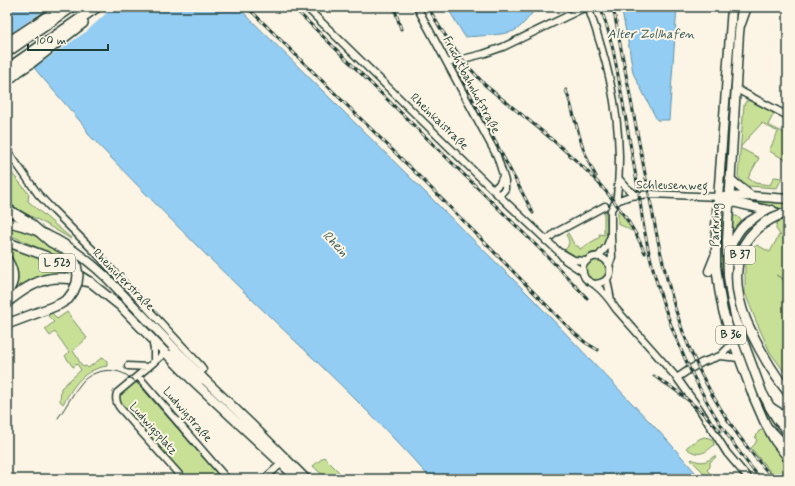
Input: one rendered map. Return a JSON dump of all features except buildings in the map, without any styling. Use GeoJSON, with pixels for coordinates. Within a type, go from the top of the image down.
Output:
{"type":"FeatureCollection","features":[{"type":"Feature","properties":{"kind":"highway"},"geometry":{"type":"LineString","coordinates":[[7,43],[61,7]]}},
{"type":"Feature","properties":{"kind":"highway"},"geometry":{"type":"LineString","coordinates":[[7,52],[72,7]]}},
{"type":"Feature","properties":{"kind":"highway"},"geometry":{"type":"LineString","coordinates":[[11,66],[97,7]]}},
{"type":"Feature","properties":{"kind":"highway"},"geometry":{"type":"LineString","coordinates":[[7,81],[83,23],[84,16]]}},
{"type":"Feature","properties":{"kind":"highway"},"geometry":{"type":"LineString","coordinates":[[7,209],[27,220],[52,242],[66,250],[76,264],[78,275],[74,292],[68,299],[60,304],[7,324]]}},
{"type":"Feature","properties":{"kind":"highway","name":"B 37"},"geometry":{"type":"LineString","coordinates":[[788,213],[774,217],[762,224],[743,245],[738,261],[736,277],[743,312],[758,348],[788,392]]}},
{"type":"Feature","properties":{"kind":"highway"},"geometry":{"type":"LineString","coordinates":[[7,260],[13,276],[10,289],[7,292]]}},
{"type":"Feature","properties":{"kind":"highway"},"geometry":{"type":"LineString","coordinates":[[7,302],[29,287],[42,281],[56,278],[67,278],[90,282]]}},
{"type":"Feature","properties":{"kind":"highway","name":"Parkring"},"geometry":{"type":"LineString","coordinates":[[778,415],[788,432]]}},
{"type":"Feature","properties":{"kind":"highway"},"geometry":{"type":"LineString","coordinates":[[767,426],[788,449]]}},
{"type":"Feature","properties":{"kind":"main road","name":"Parkring"},"geometry":{"type":"LineString","coordinates":[[732,7],[716,226],[716,254],[719,289],[726,321],[754,398],[767,426]]}},
{"type":"Feature","properties":{"kind":"main road","name":"Parkring"},"geometry":{"type":"LineString","coordinates":[[742,7],[730,179],[727,255],[728,276],[736,320],[762,392],[778,415]]}},
{"type":"Feature","properties":{"kind":"main road"},"geometry":{"type":"LineString","coordinates":[[727,77],[736,88]]}},
{"type":"Feature","properties":{"kind":"main road"},"geometry":{"type":"LineString","coordinates":[[730,179],[751,196]]}},
{"type":"Feature","properties":{"kind":"main road"},"geometry":{"type":"LineString","coordinates":[[729,199],[751,196],[788,199]]}},
{"type":"Feature","properties":{"kind":"main road"},"geometry":{"type":"LineString","coordinates":[[718,198],[729,199],[772,210],[788,217]]}},
{"type":"Feature","properties":{"kind":"main road","name":"B 37"},"geometry":{"type":"LineString","coordinates":[[727,255],[743,225],[755,217],[772,210]]}},
{"type":"Feature","properties":{"kind":"main road","name":"Rheinuferstraße"},"geometry":{"type":"LineString","coordinates":[[7,222],[40,232],[56,239],[86,259],[106,277],[284,461]]}},
{"type":"Feature","properties":{"kind":"main road","name":"Rheinuferstraße"},"geometry":{"type":"LineString","coordinates":[[7,242],[46,256],[90,282],[120,306],[190,378],[284,461]]}},
{"type":"Feature","properties":{"kind":"main road"},"geometry":{"type":"LineString","coordinates":[[709,271],[716,254]]}},
{"type":"Feature","properties":{"kind":"main road"},"geometry":{"type":"LineString","coordinates":[[716,309],[726,321]]}},
{"type":"Feature","properties":{"kind":"main road","name":"B 36"},"geometry":{"type":"LineString","coordinates":[[767,426],[775,441],[788,458]]}},
{"type":"Feature","properties":{"kind":"main road","name":"L 523"},"geometry":{"type":"LineString","coordinates":[[284,461],[296,479]]}},
{"type":"Feature","properties":{"kind":"main road","name":"L 523"},"geometry":{"type":"LineString","coordinates":[[284,461],[306,479]]}},
{"type":"Feature","properties":{"kind":"street","name":"Rheinkaistraße"},"geometry":{"type":"LineString","coordinates":[[306,7],[546,241],[558,251],[574,260],[586,261]]}},
{"type":"Feature","properties":{"kind":"street","name":"Fruchtbahnhofstraße"},"geometry":{"type":"LineString","coordinates":[[417,7],[497,156],[505,181],[505,189],[499,196]]}},
{"type":"Feature","properties":{"kind":"street"},"geometry":{"type":"LineString","coordinates":[[447,62],[483,54],[503,47],[587,7],[604,52],[614,99],[618,133],[619,179],[616,202],[611,210],[612,257],[607,280],[611,302]]}},
{"type":"Feature","properties":{"kind":"street"},"geometry":{"type":"LineString","coordinates":[[739,33],[748,7]]}},
{"type":"Feature","properties":{"kind":"street"},"geometry":{"type":"LineString","coordinates":[[736,88],[788,116]]}},
{"type":"Feature","properties":{"kind":"street"},"geometry":{"type":"LineString","coordinates":[[7,150],[38,194],[142,301],[203,370]]}},
{"type":"Feature","properties":{"kind":"street"},"geometry":{"type":"LineString","coordinates":[[493,190],[500,184],[503,176]]}},
{"type":"Feature","properties":{"kind":"street"},"geometry":{"type":"LineString","coordinates":[[619,179],[636,195]]}},
{"type":"Feature","properties":{"kind":"street","name":"Schleusenweg"},"geometry":{"type":"LineString","coordinates":[[616,202],[626,197],[636,195],[668,194],[718,198]]}},
{"type":"Feature","properties":{"kind":"street"},"geometry":{"type":"LineString","coordinates":[[546,241],[555,233],[605,206]]}},
{"type":"Feature","properties":{"kind":"street"},"geometry":{"type":"LineString","coordinates":[[598,257],[611,237]]}},
{"type":"Feature","properties":{"kind":"street","name":"Rheinkaistraße"},"geometry":{"type":"LineString","coordinates":[[558,251],[565,260],[583,272]]}},
{"type":"Feature","properties":{"kind":"street"},"geometry":{"type":"LineString","coordinates":[[607,280],[595,284],[589,282],[585,278],[583,266],[586,261],[591,258],[598,257],[607,261],[610,266]]}},
{"type":"Feature","properties":{"kind":"street"},"geometry":{"type":"LineString","coordinates":[[595,284],[677,378],[700,410],[727,453],[749,479]]}},
{"type":"Feature","properties":{"kind":"street"},"geometry":{"type":"LineString","coordinates":[[152,339],[154,362]]}},
{"type":"Feature","properties":{"kind":"street"},"geometry":{"type":"LineString","coordinates":[[720,356],[733,343]]}},
{"type":"Feature","properties":{"kind":"street"},"geometry":{"type":"LineString","coordinates":[[138,376],[165,353]]}},
{"type":"Feature","properties":{"kind":"street","name":"Rheinuferstraße"},"geometry":{"type":"LineString","coordinates":[[165,353],[172,354],[199,380],[206,381]]}},
{"type":"Feature","properties":{"kind":"street"},"geometry":{"type":"LineString","coordinates":[[677,378],[703,362],[720,356],[739,358]]}},
{"type":"Feature","properties":{"kind":"street"},"geometry":{"type":"LineString","coordinates":[[128,366],[148,367]]}},
{"type":"Feature","properties":{"kind":"street","name":"Ludwigsplatz"},"geometry":{"type":"LineString","coordinates":[[138,376],[117,393],[117,404],[183,479]]}},
{"type":"Feature","properties":{"kind":"street","name":"Ludwigstraße"},"geometry":{"type":"LineString","coordinates":[[138,376],[227,479]]}},
{"type":"Feature","properties":{"kind":"street"},"geometry":{"type":"LineString","coordinates":[[264,479],[284,461]]}},
{"type":"Feature","properties":{"kind":"green space"},"geometry":{"type":"Polygon","coordinates":[[[746,101],[750,101],[774,113],[768,125],[778,130],[776,131],[762,123],[740,147],[744,105],[746,101]]]}},
{"type":"Feature","properties":{"kind":"green space"},"geometry":{"type":"Polygon","coordinates":[[[788,126],[788,161],[769,151],[779,130],[784,133],[788,126]]]}},
{"type":"Feature","properties":{"kind":"green space"},"geometry":{"type":"Polygon","coordinates":[[[740,148],[759,158],[748,178],[755,183],[770,185],[774,177],[782,178],[777,188],[748,186],[742,182],[738,176],[740,148]]]}},
{"type":"Feature","properties":{"kind":"green space"},"geometry":{"type":"Polygon","coordinates":[[[7,167],[29,194],[28,201],[71,239],[7,202],[7,167]]]}},
{"type":"Feature","properties":{"kind":"green space"},"geometry":{"type":"Polygon","coordinates":[[[741,199],[788,203],[788,210],[783,211],[741,201],[741,199]]]}},
{"type":"Feature","properties":{"kind":"green space"},"geometry":{"type":"Polygon","coordinates":[[[619,210],[632,230],[631,231],[618,224],[619,210]]]}},
{"type":"Feature","properties":{"kind":"green space"},"geometry":{"type":"Polygon","coordinates":[[[606,211],[606,238],[603,248],[600,251],[578,258],[565,250],[569,242],[566,235],[568,233],[575,246],[578,246],[580,249],[600,237],[599,234],[604,235],[604,212],[606,211]]]}},
{"type":"Feature","properties":{"kind":"green space"},"geometry":{"type":"Polygon","coordinates":[[[722,216],[722,256],[727,296],[733,320],[772,416],[768,418],[747,367],[732,324],[725,298],[720,248],[722,216]]]}},
{"type":"Feature","properties":{"kind":"green space"},"geometry":{"type":"Polygon","coordinates":[[[731,216],[737,216],[743,222],[731,237],[731,216]]]}},
{"type":"Feature","properties":{"kind":"green space"},"geometry":{"type":"Polygon","coordinates":[[[786,219],[788,220],[788,281],[776,275],[788,283],[788,377],[770,352],[745,293],[745,255],[757,245],[770,252],[779,235],[781,236],[776,229],[777,223],[786,219]]]}},
{"type":"Feature","properties":{"kind":"green space"},"geometry":{"type":"Polygon","coordinates":[[[7,226],[31,234],[63,251],[67,262],[7,234],[7,226]]]}},
{"type":"Feature","properties":{"kind":"green space"},"geometry":{"type":"Polygon","coordinates":[[[7,246],[60,267],[73,276],[12,294],[11,260],[7,255],[7,246]]]}},
{"type":"Feature","properties":{"kind":"green space"},"geometry":{"type":"Polygon","coordinates":[[[596,260],[603,263],[606,270],[603,277],[596,280],[589,277],[586,270],[589,263],[596,260]]]}},
{"type":"Feature","properties":{"kind":"green space"},"geometry":{"type":"Polygon","coordinates":[[[67,312],[87,338],[73,351],[83,367],[86,366],[88,368],[103,357],[107,361],[107,366],[92,371],[80,379],[63,404],[60,401],[61,388],[81,370],[77,364],[73,367],[65,356],[69,352],[55,332],[50,336],[45,329],[54,322],[48,316],[52,313],[57,319],[67,312]]]}},
{"type":"Feature","properties":{"kind":"green space"},"geometry":{"type":"Polygon","coordinates":[[[138,376],[227,479],[183,479],[120,408],[117,393],[138,376]]]}},
{"type":"Feature","properties":{"kind":"green space"},"geometry":{"type":"Polygon","coordinates":[[[765,429],[788,467],[788,479],[776,479],[751,448],[757,440],[755,438],[759,431],[765,429]]]}},
{"type":"Feature","properties":{"kind":"green space"},"geometry":{"type":"Polygon","coordinates":[[[704,437],[713,440],[714,445],[707,451],[694,453],[686,448],[693,442],[694,443],[704,437]]]}},
{"type":"Feature","properties":{"kind":"green space"},"geometry":{"type":"Polygon","coordinates":[[[714,456],[716,457],[710,462],[710,467],[707,470],[715,478],[710,479],[691,460],[704,462],[714,456]]]}},
{"type":"Feature","properties":{"kind":"green space"},"geometry":{"type":"Polygon","coordinates":[[[324,457],[340,473],[336,479],[326,477],[313,466],[324,457]]]}},
{"type":"Feature","properties":{"kind":"water","name":"Rhein"},"geometry":{"type":"Polygon","coordinates":[[[7,7],[238,7],[532,298],[668,441],[701,479],[431,479],[362,406],[202,251],[88,134],[86,128],[7,34],[7,7]]]}},
{"type":"Feature","properties":{"kind":"water"},"geometry":{"type":"Polygon","coordinates":[[[447,7],[536,7],[533,9],[534,11],[525,22],[514,31],[465,37],[447,7]]]}},
{"type":"Feature","properties":{"kind":"water","name":"Alter Zollhafen"},"geometry":{"type":"Polygon","coordinates":[[[621,7],[677,7],[669,120],[657,120],[633,73],[621,7]]]}},
{"type":"Feature","properties":{"kind":"pier"},"geometry":{"type":"Polygon","coordinates":[[[49,7],[113,7],[87,31],[32,69],[7,36],[49,7]]]}},
{"type":"Feature","properties":{"kind":"tram line"},"geometry":{"type":"LineString","coordinates":[[7,63],[88,7]]}},
{"type":"Feature","properties":{"kind":"tram line"},"geometry":{"type":"LineString","coordinates":[[58,418],[76,390],[87,377],[98,372],[110,370],[121,373],[131,378],[143,389],[222,479]]}},
{"type":"Feature","properties":{"kind":"railway"},"geometry":{"type":"LineString","coordinates":[[247,7],[425,182],[575,334],[598,350]]}},
{"type":"Feature","properties":{"kind":"railway"},"geometry":{"type":"LineString","coordinates":[[293,7],[549,258],[587,298]]}},
{"type":"Feature","properties":{"kind":"railway"},"geometry":{"type":"LineString","coordinates":[[394,7],[401,29]]}},
{"type":"Feature","properties":{"kind":"railway"},"geometry":{"type":"LineString","coordinates":[[428,7],[454,48],[485,85],[553,140],[576,160],[596,181],[615,203],[632,227],[645,253]]}},
{"type":"Feature","properties":{"kind":"railway"},"geometry":{"type":"LineString","coordinates":[[600,7],[615,59],[644,228],[661,297],[672,328],[699,388],[734,444],[753,470]]}},
{"type":"Feature","properties":{"kind":"railway"},"geometry":{"type":"LineString","coordinates":[[613,7],[659,245],[675,308],[692,354],[715,399],[742,440],[774,479]]}},
{"type":"Feature","properties":{"kind":"railway"},"geometry":{"type":"LineString","coordinates":[[447,44],[463,81],[533,213]]}},
{"type":"Feature","properties":{"kind":"railway"},"geometry":{"type":"LineString","coordinates":[[566,90],[582,145],[596,176]]}},
{"type":"Feature","properties":{"kind":"railway"},"geometry":{"type":"LineString","coordinates":[[654,376],[689,401],[720,431]]}},
{"type":"Feature","properties":{"kind":"railway"},"geometry":{"type":"LineString","coordinates":[[750,466],[761,479]]}}]}
